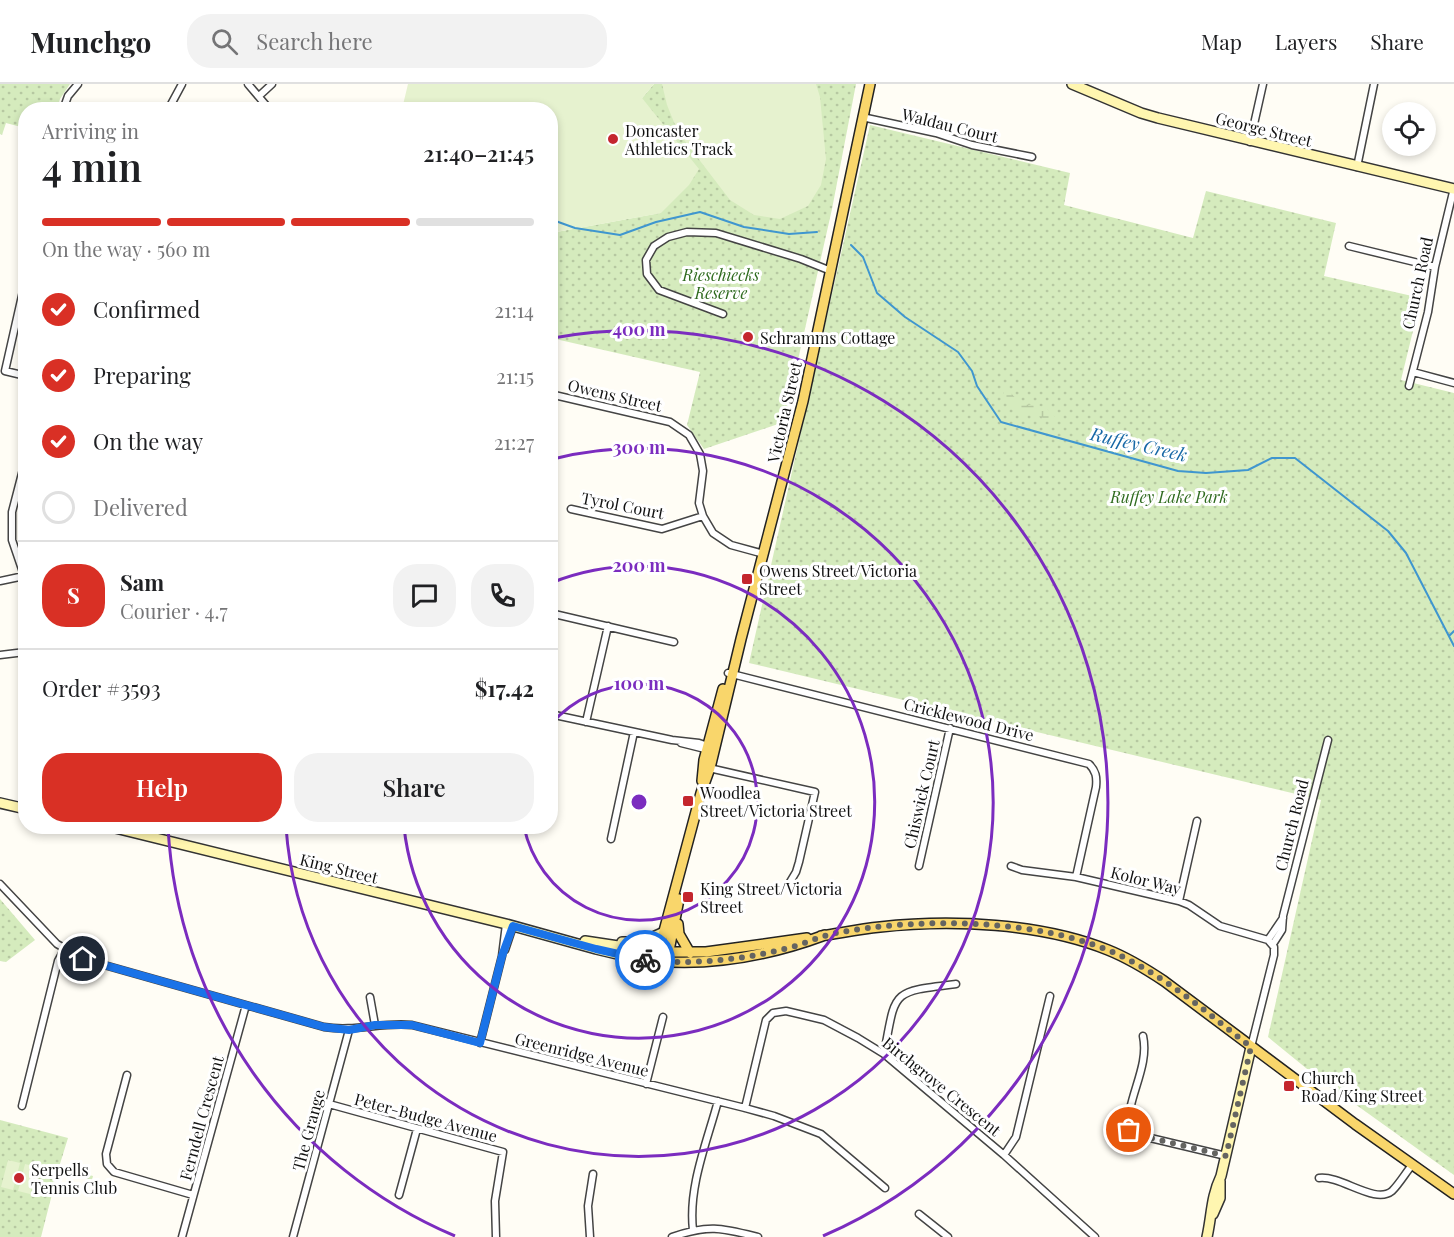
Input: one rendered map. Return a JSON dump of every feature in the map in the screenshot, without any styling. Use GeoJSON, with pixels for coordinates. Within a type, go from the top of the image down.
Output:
{"type":"FeatureCollection","features":[{"type":"Feature","properties":{"kind":"main road","name":"Victoria Street"},"geometry":{"type":"LineString","coordinates":[[668,957],[710,748],[764,554],[803,401],[870,84]]}},
{"type":"Feature","properties":{"kind":"main road","name":"George Street"},"geometry":{"type":"LineString","coordinates":[[1072,84],[1141,113],[1250,142],[1454,188]]}},
{"type":"Feature","properties":{"kind":"main road"},"geometry":{"type":"LineString","coordinates":[[0,803],[18,807]]}},
{"type":"Feature","properties":{"kind":"main road","name":"Victoria Street"},"geometry":{"type":"LineString","coordinates":[[657,956],[696,817]]}},
{"type":"Feature","properties":{"kind":"main road","name":"King Street"},"geometry":{"type":"LineString","coordinates":[[140,834],[510,925],[634,958],[657,956]]}},
{"type":"Feature","properties":{"kind":"main road"},"geometry":{"type":"LineString","coordinates":[[676,916],[678,931],[690,953]]}},
{"type":"Feature","properties":{"kind":"main road","name":"King Street"},"geometry":{"type":"LineString","coordinates":[[668,957],[880,927],[931,924],[1004,927],[1076,939],[1113,952],[1146,969],[1454,1194]]}},
{"type":"Feature","properties":{"kind":"main road"},"geometry":{"type":"LineString","coordinates":[[590,941],[642,942],[664,932]]}},
{"type":"Feature","properties":{"kind":"main road","name":"King Street"},"geometry":{"type":"LineString","coordinates":[[564,939],[590,941],[657,956],[723,960],[785,948],[825,935]]}},
{"type":"Feature","properties":{"kind":"main road","name":"Church Road"},"geometry":{"type":"LineString","coordinates":[[1206,1237],[1211,1218],[1212,1196],[1221,1176],[1251,1047]]}},
{"type":"Feature","properties":{"kind":"street"},"geometry":{"type":"LineString","coordinates":[[66,102],[78,84]]}},
{"type":"Feature","properties":{"kind":"street"},"geometry":{"type":"LineString","coordinates":[[172,102],[182,84]]}},
{"type":"Feature","properties":{"kind":"street"},"geometry":{"type":"LineString","coordinates":[[249,84],[263,102]]}},
{"type":"Feature","properties":{"kind":"street"},"geometry":{"type":"LineString","coordinates":[[258,96],[272,84]]}},
{"type":"Feature","properties":{"kind":"street"},"geometry":{"type":"LineString","coordinates":[[1250,142],[1263,84]]}},
{"type":"Feature","properties":{"kind":"street"},"geometry":{"type":"LineString","coordinates":[[1357,167],[1374,84]]}},
{"type":"Feature","properties":{"kind":"street","name":"Waldau Court"},"geometry":{"type":"LineString","coordinates":[[862,117],[936,133],[972,146],[1032,158]]}},
{"type":"Feature","properties":{"kind":"street","name":"Church Road"},"geometry":{"type":"LineString","coordinates":[[1409,386],[1428,312],[1435,267],[1454,188]]}},
{"type":"Feature","properties":{"kind":"street"},"geometry":{"type":"LineString","coordinates":[[723,314],[659,290],[647,274],[646,260],[654,246],[668,237],[687,232],[716,233],[801,259],[831,271]]}},
{"type":"Feature","properties":{"kind":"street"},"geometry":{"type":"LineString","coordinates":[[1349,246],[1435,267]]}},
{"type":"Feature","properties":{"kind":"street"},"geometry":{"type":"LineString","coordinates":[[18,313],[5,371],[18,374]]}},
{"type":"Feature","properties":{"kind":"street"},"geometry":{"type":"LineString","coordinates":[[1413,372],[1454,383]]}},
{"type":"Feature","properties":{"kind":"street","name":"Owens Street"},"geometry":{"type":"LineString","coordinates":[[558,396],[670,422],[688,435],[699,454],[703,471],[699,503],[703,516]]}},
{"type":"Feature","properties":{"kind":"street"},"geometry":{"type":"LineString","coordinates":[[18,496],[12,512],[12,540],[18,558]]}},
{"type":"Feature","properties":{"kind":"street","name":"Tyrol Court"},"geometry":{"type":"LineString","coordinates":[[572,509],[663,530],[703,516]]}},
{"type":"Feature","properties":{"kind":"street"},"geometry":{"type":"LineString","coordinates":[[703,516],[713,533],[731,545],[764,554]]}},
{"type":"Feature","properties":{"kind":"street"},"geometry":{"type":"LineString","coordinates":[[0,581],[18,580]]}},
{"type":"Feature","properties":{"kind":"street"},"geometry":{"type":"LineString","coordinates":[[558,615],[674,642]]}},
{"type":"Feature","properties":{"kind":"street"},"geometry":{"type":"LineString","coordinates":[[586,722],[608,626]]}},
{"type":"Feature","properties":{"kind":"street"},"geometry":{"type":"LineString","coordinates":[[0,655],[18,654]]}},
{"type":"Feature","properties":{"kind":"street","name":"Cricklewood Drive"},"geometry":{"type":"LineString","coordinates":[[731,674],[1082,762],[1094,768],[1097,778],[1096,787],[1076,877]]}},
{"type":"Feature","properties":{"kind":"street"},"geometry":{"type":"LineString","coordinates":[[558,716],[710,748]]}},
{"type":"Feature","properties":{"kind":"street","name":"Chiswick Court"},"geometry":{"type":"LineString","coordinates":[[919,866],[950,728]]}},
{"type":"Feature","properties":{"kind":"street"},"geometry":{"type":"LineString","coordinates":[[611,839],[634,732]]}},
{"type":"Feature","properties":{"kind":"street","name":"Church Road"},"geometry":{"type":"LineString","coordinates":[[1251,1047],[1275,955],[1270,942],[1284,916],[1328,740]]}},
{"type":"Feature","properties":{"kind":"street"},"geometry":{"type":"LineString","coordinates":[[707,768],[815,792],[799,862],[790,882]]}},
{"type":"Feature","properties":{"kind":"street"},"geometry":{"type":"LineString","coordinates":[[1179,901],[1197,821]]}},
{"type":"Feature","properties":{"kind":"street","name":"Kolor Way"},"geometry":{"type":"LineString","coordinates":[[1011,866],[1022,870],[1076,877],[1179,901],[1220,926],[1270,942]]}},
{"type":"Feature","properties":{"kind":"street","name":"Greenridge Avenue"},"geometry":{"type":"LineString","coordinates":[[0,884],[64,950],[83,959],[324,1027],[349,1030],[375,1025],[412,1025],[745,1108],[821,1134],[885,1188]]}},
{"type":"Feature","properties":{"kind":"street"},"geometry":{"type":"LineString","coordinates":[[480,1043],[510,925]]}},
{"type":"Feature","properties":{"kind":"street"},"geometry":{"type":"LineString","coordinates":[[22,1106],[58,961],[64,950]]}},
{"type":"Feature","properties":{"kind":"street"},"geometry":{"type":"LineString","coordinates":[[884,1054],[894,1004],[902,994],[914,989],[956,984]]}},
{"type":"Feature","properties":{"kind":"street"},"geometry":{"type":"LineString","coordinates":[[1004,1155],[1016,1137],[1050,996]]}},
{"type":"Feature","properties":{"kind":"street"},"geometry":{"type":"LineString","coordinates":[[370,997],[375,1025]]}},
{"type":"Feature","properties":{"kind":"street","name":"Ferndell Crescent"},"geometry":{"type":"LineString","coordinates":[[182,1237],[246,1005]]}},
{"type":"Feature","properties":{"kind":"street","name":"Birchgrove Crescent"},"geometry":{"type":"LineString","coordinates":[[745,1108],[766,1020],[773,1012],[786,1011],[824,1020],[884,1054],[1004,1155],[1095,1237]]}},
{"type":"Feature","properties":{"kind":"street"},"geometry":{"type":"LineString","coordinates":[[646,1084],[663,1017]]}},
{"type":"Feature","properties":{"kind":"street","name":"The Grange"},"geometry":{"type":"LineString","coordinates":[[293,1237],[349,1030]]}},
{"type":"Feature","properties":{"kind":"street"},"geometry":{"type":"LineString","coordinates":[[1129,1130],[1129,1118],[1145,1054],[1143,1036]]}},
{"type":"Feature","properties":{"kind":"street"},"geometry":{"type":"LineString","coordinates":[[127,1075],[105,1154],[107,1164],[114,1172],[193,1195]]}},
{"type":"Feature","properties":{"kind":"street"},"geometry":{"type":"LineString","coordinates":[[693,1230],[691,1212],[694,1191],[718,1101]]}},
{"type":"Feature","properties":{"kind":"street","name":"Peter-Budge Avenue"},"geometry":{"type":"LineString","coordinates":[[329,1104],[502,1152],[495,1201],[496,1237]]}},
{"type":"Feature","properties":{"kind":"street"},"geometry":{"type":"LineString","coordinates":[[399,1196],[417,1129]]}},
{"type":"Feature","properties":{"kind":"street"},"geometry":{"type":"LineString","coordinates":[[1121,1135],[1129,1130]]}},
{"type":"Feature","properties":{"kind":"street"},"geometry":{"type":"LineString","coordinates":[[1129,1130],[1142,1136],[1226,1156]]}},
{"type":"Feature","properties":{"kind":"street"},"geometry":{"type":"LineString","coordinates":[[1319,1178],[1333,1178],[1370,1193],[1383,1195],[1392,1190],[1413,1164]]}},
{"type":"Feature","properties":{"kind":"street"},"geometry":{"type":"LineString","coordinates":[[590,1237],[588,1206],[593,1174]]}},
{"type":"Feature","properties":{"kind":"street"},"geometry":{"type":"LineString","coordinates":[[919,1214],[948,1237]]}},
{"type":"Feature","properties":{"kind":"street"},"geometry":{"type":"LineString","coordinates":[[672,1237],[705,1228],[728,1230],[758,1237]]}},
{"type":"Feature","properties":{"kind":"green space"},"geometry":{"type":"Polygon","coordinates":[[[0,84],[70,84],[59,102],[18,102],[18,126],[6,123],[2,135],[0,134],[0,84]]]}},
{"type":"Feature","properties":{"kind":"green space","name":"Doncaster Athletics Track"},"geometry":{"type":"Polygon","coordinates":[[[408,84],[654,84],[642,98],[699,169],[689,185],[661,213],[558,232],[558,102],[404,102],[408,84]]]}},
{"type":"Feature","properties":{"kind":"green space","name":"Rieschiecks Reserve"},"geometry":{"type":"Polygon","coordinates":[[[654,84],[856,84],[832,209],[784,422],[704,449],[687,425],[700,372],[558,340],[558,232],[660,213],[642,98],[654,84]]]}},
{"type":"Feature","properties":{"kind":"green space"},"geometry":{"type":"Polygon","coordinates":[[[662,84],[816,84],[820,97],[826,159],[821,185],[808,206],[780,219],[754,215],[730,200],[678,132],[667,105],[662,84]]]}},
{"type":"Feature","properties":{"kind":"green space","name":"Ruffey Lake Park"},"geometry":{"type":"Polygon","coordinates":[[[870,125],[1070,173],[1064,205],[1193,238],[1206,191],[1336,223],[1324,276],[1421,298],[1401,380],[1454,393],[1454,1175],[1348,1099],[1344,1099],[1268,1037],[1321,800],[749,663],[870,125]]]}},
{"type":"Feature","properties":{"kind":"green space"},"geometry":{"type":"Polygon","coordinates":[[[1008,390],[1022,405],[1043,407],[1051,412],[1057,421],[1052,422],[1032,413],[1019,416],[1004,397],[1004,391],[1008,390]]]}},
{"type":"Feature","properties":{"kind":"green space"},"geometry":{"type":"Polygon","coordinates":[[[0,899],[35,940],[6,962],[0,961],[0,899]]]}},
{"type":"Feature","properties":{"kind":"green space"},"geometry":{"type":"Polygon","coordinates":[[[0,1120],[68,1138],[59,1167],[93,1176],[92,1180],[58,1171],[41,1237],[0,1237],[0,1120]]]}},
{"type":"Feature","properties":{"kind":"green space"},"geometry":{"type":"Polygon","coordinates":[[[8,1160],[20,1163],[13,1190],[1,1187],[8,1160]]]}},
{"type":"Feature","properties":{"kind":"green space"},"geometry":{"type":"Polygon","coordinates":[[[25,1164],[37,1167],[30,1194],[18,1191],[25,1164]]]}},
{"type":"Feature","properties":{"kind":"waterway","name":"Ruffey Creek"},"geometry":{"type":"LineString","coordinates":[[558,222],[575,228],[620,235],[656,222],[700,212],[744,227],[789,234],[817,232]]}},
{"type":"Feature","properties":{"kind":"waterway","name":"Ruffey Creek"},"geometry":{"type":"LineString","coordinates":[[851,245],[863,257],[877,293],[905,317],[958,352],[972,371],[977,386],[1001,422],[1178,471],[1206,473],[1248,470],[1272,458],[1295,458],[1388,531],[1406,553],[1454,646]]}},
{"type":"Feature","properties":{"kind":"waterway","name":"Ruffey Creek"},"geometry":{"type":"LineString","coordinates":[[1449,636],[1454,631]]}},
{"type":"Feature","properties":{"kind":"way so far"},"geometry":{"type":"LineString","coordinates":[[645,960],[689,962],[723,960],[785,948],[825,935],[914,924],[1004,927],[1052,934],[1091,944],[1120,955],[1146,969],[1251,1047],[1226,1156],[1142,1136],[1129,1130]]}},
{"type":"Feature","properties":{"kind":"place","name":"Doncaster Athletics Track"},"geometry":{"type":"Point","coordinates":[613,139]}},
{"type":"Feature","properties":{"kind":"place","name":"Schramms Cottage"},"geometry":{"type":"Point","coordinates":[748,337]}},
{"type":"Feature","properties":{"kind":"place","name":"Owens Street/Victoria Street"},"geometry":{"type":"Point","coordinates":[747,579]}},
{"type":"Feature","properties":{"kind":"place","name":"Woodlea Street/Victoria Street"},"geometry":{"type":"Point","coordinates":[688,801]}},
{"type":"Feature","properties":{"kind":"place","name":"King Street/Victoria Street"},"geometry":{"type":"Point","coordinates":[688,897]}},
{"type":"Feature","properties":{"kind":"place","name":"Church Road/King Street"},"geometry":{"type":"Point","coordinates":[1289,1086]}},
{"type":"Feature","properties":{"kind":"place","name":"Serpells Tennis Club"},"geometry":{"type":"Point","coordinates":[19,1178]}},
{"type":"Feature","properties":{"kind":"route"},"geometry":{"type":"LineString","coordinates":[[83,959],[324,1027],[349,1030],[375,1025],[412,1025],[480,1043],[502,956],[511,937],[513,926],[645,960]]}}]}
